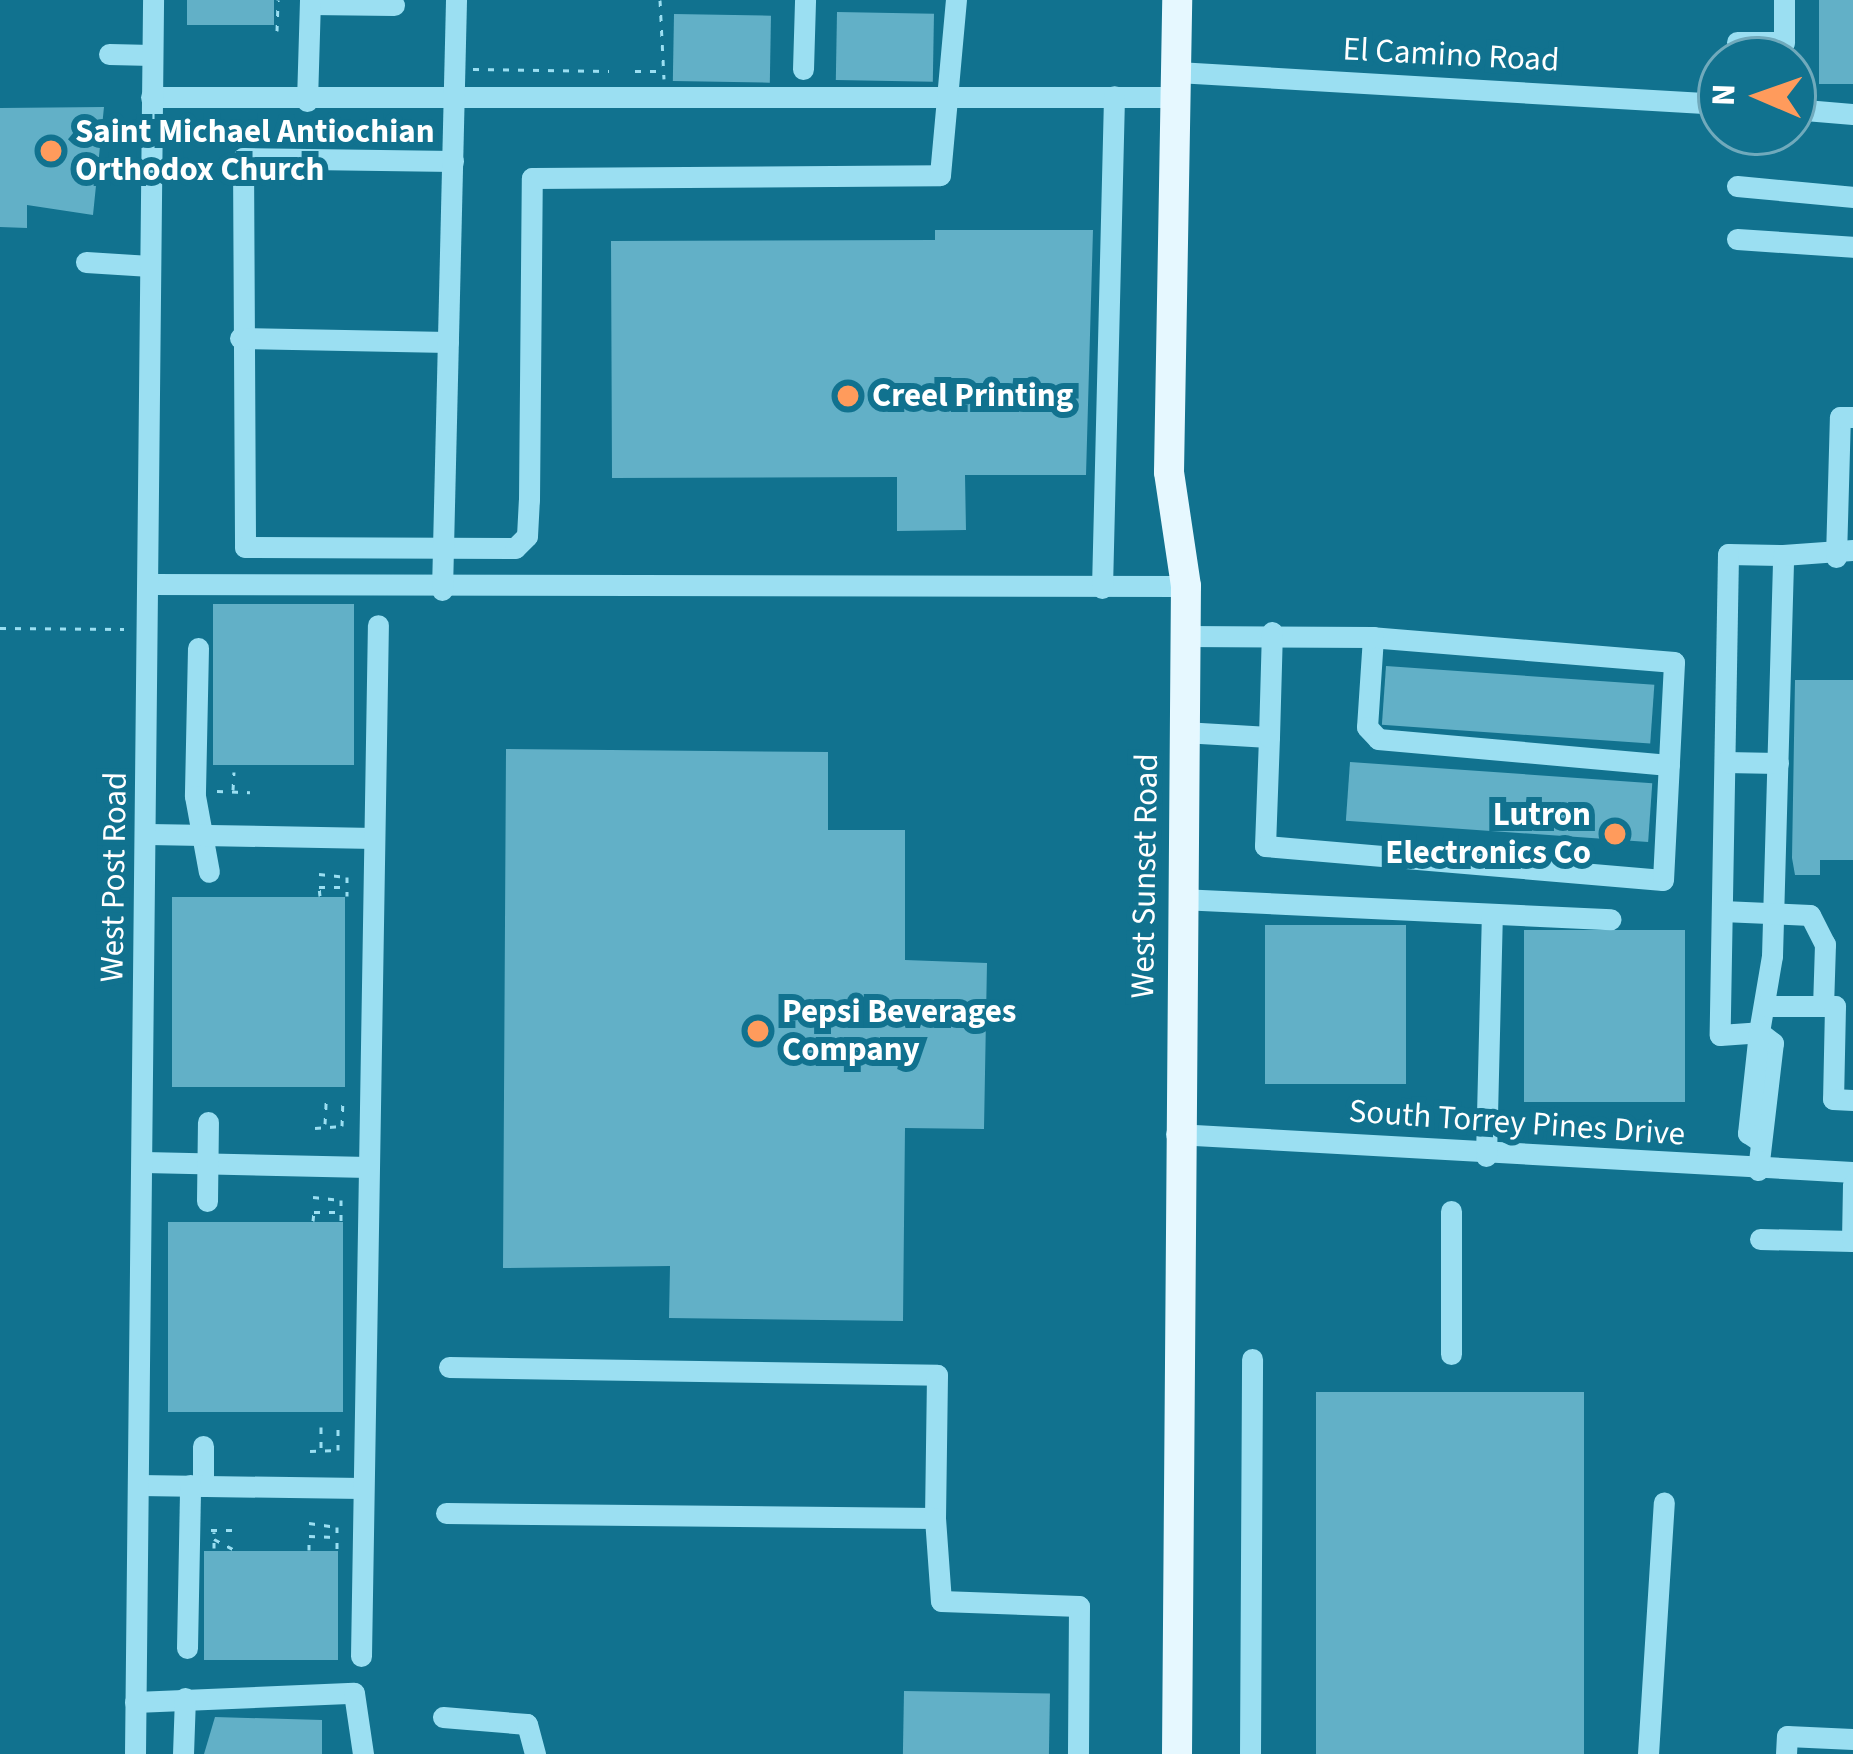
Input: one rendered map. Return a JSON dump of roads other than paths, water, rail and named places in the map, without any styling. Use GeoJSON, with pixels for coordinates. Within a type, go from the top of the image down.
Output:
{"type":"FeatureCollection","features":[{"type":"Feature","properties":{"kind":"main road","name":"West Sunset Road"},"geometry":{"type":"LineString","coordinates":[[1177,1754],[1176,1134],[1186,586],[1169,472],[1178,0]]}},
{"type":"Feature","properties":{"kind":"street","name":"West Post Road"},"geometry":{"type":"LineString","coordinates":[[135,1754],[153,0]]}},
{"type":"Feature","properties":{"kind":"street"},"geometry":{"type":"LineString","coordinates":[[442,590],[456,0]]}},
{"type":"Feature","properties":{"kind":"street"},"geometry":{"type":"LineString","coordinates":[[803,69],[805,0]]}},
{"type":"Feature","properties":{"kind":"street"},"geometry":{"type":"LineString","coordinates":[[453,161],[243,158],[238,542],[505,551],[527,536],[532,178],[940,176],[953,98],[956,0]]}},
{"type":"Feature","properties":{"kind":"street"},"geometry":{"type":"LineString","coordinates":[[1784,0],[1784,36]]}},
{"type":"Feature","properties":{"kind":"street"},"geometry":{"type":"LineString","coordinates":[[307,101],[310,2],[394,4]]}},
{"type":"Feature","properties":{"kind":"street"},"geometry":{"type":"LineString","coordinates":[[109,54],[152,55]]}},
{"type":"Feature","properties":{"kind":"street","name":"El Camino Road"},"geometry":{"type":"LineString","coordinates":[[151,98],[454,105],[1114,96],[1176,84],[1697,103]]}},
{"type":"Feature","properties":{"kind":"street"},"geometry":{"type":"LineString","coordinates":[[1102,588],[1114,96]]}},
{"type":"Feature","properties":{"kind":"street"},"geometry":{"type":"LineString","coordinates":[[1817,111],[1853,114]]}},
{"type":"Feature","properties":{"kind":"street"},"geometry":{"type":"LineString","coordinates":[[1737,186],[1853,197]]}},
{"type":"Feature","properties":{"kind":"street"},"geometry":{"type":"LineString","coordinates":[[1737,239],[1853,247]]}},
{"type":"Feature","properties":{"kind":"street"},"geometry":{"type":"LineString","coordinates":[[86,262],[150,266]]}},
{"type":"Feature","properties":{"kind":"street"},"geometry":{"type":"LineString","coordinates":[[240,338],[448,342]]}},
{"type":"Feature","properties":{"kind":"street"},"geometry":{"type":"LineString","coordinates":[[1758,1170],[1760,1141],[1771,1135],[1773,1043],[1759,1032],[1720,1035],[1728,554],[1845,554],[1840,417],[1853,417]]}},
{"type":"Feature","properties":{"kind":"street"},"geometry":{"type":"LineString","coordinates":[[1759,1032],[1774,913],[1783,556]]}},
{"type":"Feature","properties":{"kind":"street"},"geometry":{"type":"LineString","coordinates":[[149,584],[442,590],[1186,586]]}},
{"type":"Feature","properties":{"kind":"street"},"geometry":{"type":"LineString","coordinates":[[362,1656],[378,625]]}},
{"type":"Feature","properties":{"kind":"street"},"geometry":{"type":"LineString","coordinates":[[1185,636],[1272,632],[1373,637],[1674,662],[1663,880],[1265,846],[1272,632]]}},
{"type":"Feature","properties":{"kind":"street"},"geometry":{"type":"LineString","coordinates":[[1373,637],[1366,728],[1378,739],[1669,765]]}},
{"type":"Feature","properties":{"kind":"street"},"geometry":{"type":"LineString","coordinates":[[198,648],[195,796],[209,836],[209,872]]}},
{"type":"Feature","properties":{"kind":"street"},"geometry":{"type":"LineString","coordinates":[[1184,732],[1269,737]]}},
{"type":"Feature","properties":{"kind":"street"},"geometry":{"type":"LineString","coordinates":[[1725,762],[1778,763]]}},
{"type":"Feature","properties":{"kind":"street"},"geometry":{"type":"LineString","coordinates":[[148,834],[374,838]]}},
{"type":"Feature","properties":{"kind":"street"},"geometry":{"type":"LineString","coordinates":[[1180,899],[1611,919]]}},
{"type":"Feature","properties":{"kind":"street"},"geometry":{"type":"LineString","coordinates":[[1722,911],[1774,913],[1820,925],[1837,1006],[1833,1099],[1853,1100]]}},
{"type":"Feature","properties":{"kind":"street"},"geometry":{"type":"LineString","coordinates":[[1486,1156],[1492,914]]}},
{"type":"Feature","properties":{"kind":"street"},"geometry":{"type":"LineString","coordinates":[[1763,1006],[1837,1006]]}},
{"type":"Feature","properties":{"kind":"street"},"geometry":{"type":"LineString","coordinates":[[207,1201],[208,1122]]}},
{"type":"Feature","properties":{"kind":"street","name":"South Torrey Pines Drive"},"geometry":{"type":"LineString","coordinates":[[1176,1134],[1486,1156],[1853,1172]]}},
{"type":"Feature","properties":{"kind":"street"},"geometry":{"type":"LineString","coordinates":[[144,1162],[368,1167]]}},
{"type":"Feature","properties":{"kind":"street"},"geometry":{"type":"LineString","coordinates":[[1760,1239],[1853,1241],[1853,1184]]}},
{"type":"Feature","properties":{"kind":"street"},"geometry":{"type":"LineString","coordinates":[[1450,1211],[1451,1354]]}},
{"type":"Feature","properties":{"kind":"street"},"geometry":{"type":"LineString","coordinates":[[1250,1754],[1252,1358]]}},
{"type":"Feature","properties":{"kind":"street"},"geometry":{"type":"LineString","coordinates":[[449,1367],[937,1375],[934,1518],[941,1601],[1079,1606],[1078,1754]]}},
{"type":"Feature","properties":{"kind":"street"},"geometry":{"type":"LineString","coordinates":[[188,1648],[202,1446]]}},
{"type":"Feature","properties":{"kind":"street"},"geometry":{"type":"LineString","coordinates":[[139,1485],[362,1488]]}},
{"type":"Feature","properties":{"kind":"street"},"geometry":{"type":"LineString","coordinates":[[1648,1754],[1664,1503]]}},
{"type":"Feature","properties":{"kind":"street"},"geometry":{"type":"LineString","coordinates":[[446,1513],[934,1518]]}},
{"type":"Feature","properties":{"kind":"street"},"geometry":{"type":"LineString","coordinates":[[136,1702],[354,1693],[363,1754]]}},
{"type":"Feature","properties":{"kind":"street"},"geometry":{"type":"LineString","coordinates":[[183,1754],[185,1698]]}},
{"type":"Feature","properties":{"kind":"street"},"geometry":{"type":"LineString","coordinates":[[443,1717],[527,1724],[535,1754]]}},
{"type":"Feature","properties":{"kind":"street"},"geometry":{"type":"LineString","coordinates":[[1786,1754],[1786,1736],[1853,1739]]}},
{"type":"Feature","properties":{"kind":"place","name":"Saint Michael Antiochian Orthodox Church"},"geometry":{"type":"Point","coordinates":[51,151]}},
{"type":"Feature","properties":{"kind":"place","name":"Creel Printing"},"geometry":{"type":"Point","coordinates":[848,396]}},
{"type":"Feature","properties":{"kind":"place","name":"Lutron Electronics Co"},"geometry":{"type":"Point","coordinates":[1615,834]}},
{"type":"Feature","properties":{"kind":"place","name":"Pepsi Beverages Company"},"geometry":{"type":"Point","coordinates":[758,1031]}}]}
